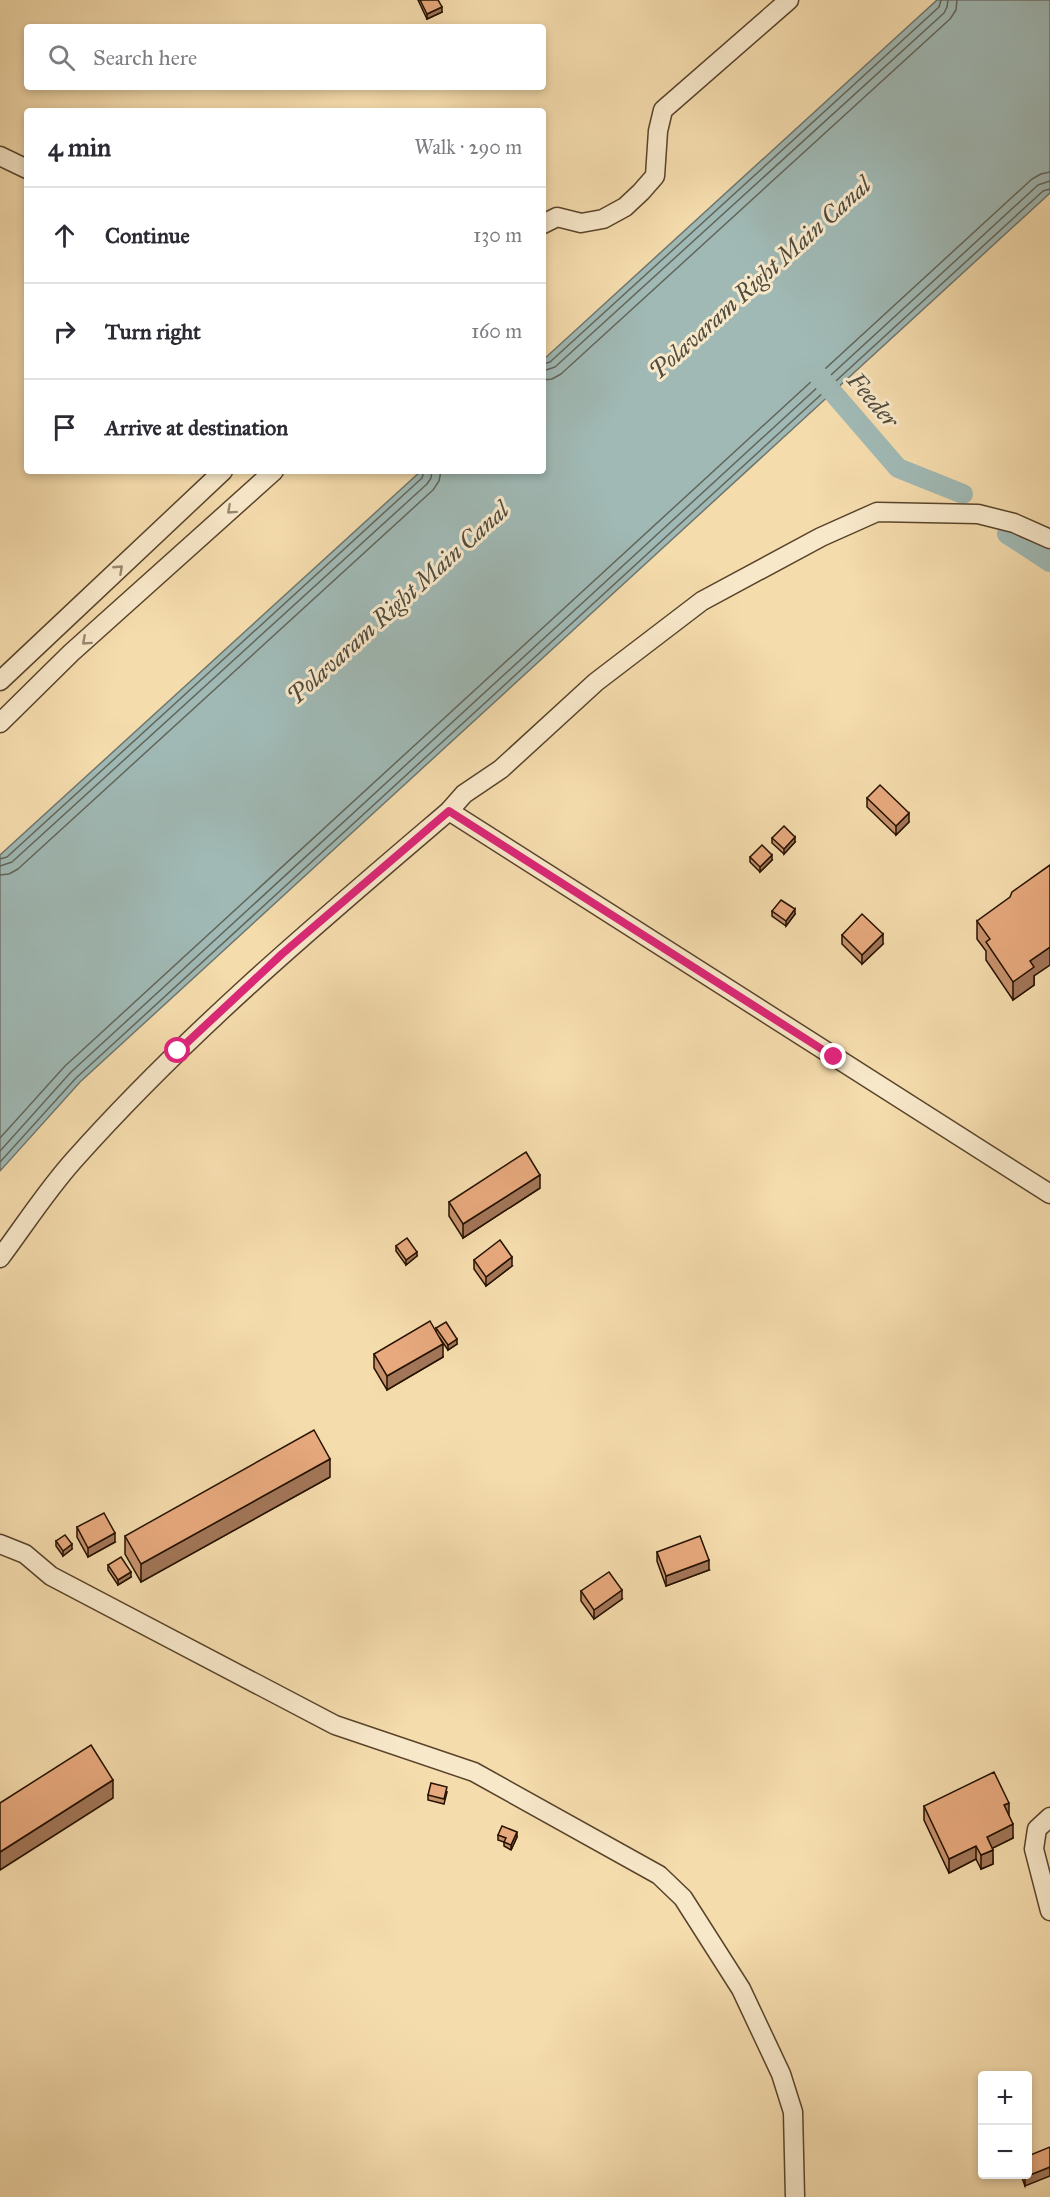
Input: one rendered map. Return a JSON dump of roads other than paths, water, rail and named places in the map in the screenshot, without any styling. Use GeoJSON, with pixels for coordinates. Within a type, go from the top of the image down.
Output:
{"type":"FeatureCollection","features":[{"type":"Feature","properties":{"kind":"street"},"geometry":{"type":"LineString","coordinates":[[546,222],[557,216],[581,223],[603,219],[625,207],[654,176],[658,131],[663,110],[789,0]]}},
{"type":"Feature","properties":{"kind":"street"},"geometry":{"type":"LineString","coordinates":[[0,156],[24,168]]}},
{"type":"Feature","properties":{"kind":"street"},"geometry":{"type":"LineString","coordinates":[[0,681],[221,474]]}},
{"type":"Feature","properties":{"kind":"street"},"geometry":{"type":"LineString","coordinates":[[0,723],[71,654],[271,474]]}},
{"type":"Feature","properties":{"kind":"street"},"geometry":{"type":"LineString","coordinates":[[0,1258],[72,1162],[178,1051],[282,954],[449,811],[464,794],[501,769],[596,682],[702,601],[821,537],[877,512],[978,514],[1014,524],[1050,538]]}},
{"type":"Feature","properties":{"kind":"street"},"geometry":{"type":"LineString","coordinates":[[449,811],[1050,1194]]}},
{"type":"Feature","properties":{"kind":"street"},"geometry":{"type":"LineString","coordinates":[[0,1544],[25,1554],[51,1576],[335,1725],[474,1772],[659,1875],[683,1898],[741,1989],[781,2074],[793,2112],[795,2197]]}},
{"type":"Feature","properties":{"kind":"street"},"geometry":{"type":"LineString","coordinates":[[1050,1817],[1037,1829],[1034,1849],[1050,1911]]}},
{"type":"Feature","properties":{"kind":"water","name":"Polavaram Right Main Canal"},"geometry":{"type":"Polygon","coordinates":[[[937,0],[1050,0],[1050,193],[80,1082],[0,1171],[0,855],[418,474],[546,474],[546,357],[937,0]]]}},
{"type":"Feature","properties":{"kind":"waterway","name":"Feeder"},"geometry":{"type":"LineString","coordinates":[[816,373],[898,468],[963,494]]}},
{"type":"Feature","properties":{"kind":"waterway","name":"Feeder"},"geometry":{"type":"LineString","coordinates":[[1007,534],[1050,562]]}}]}
